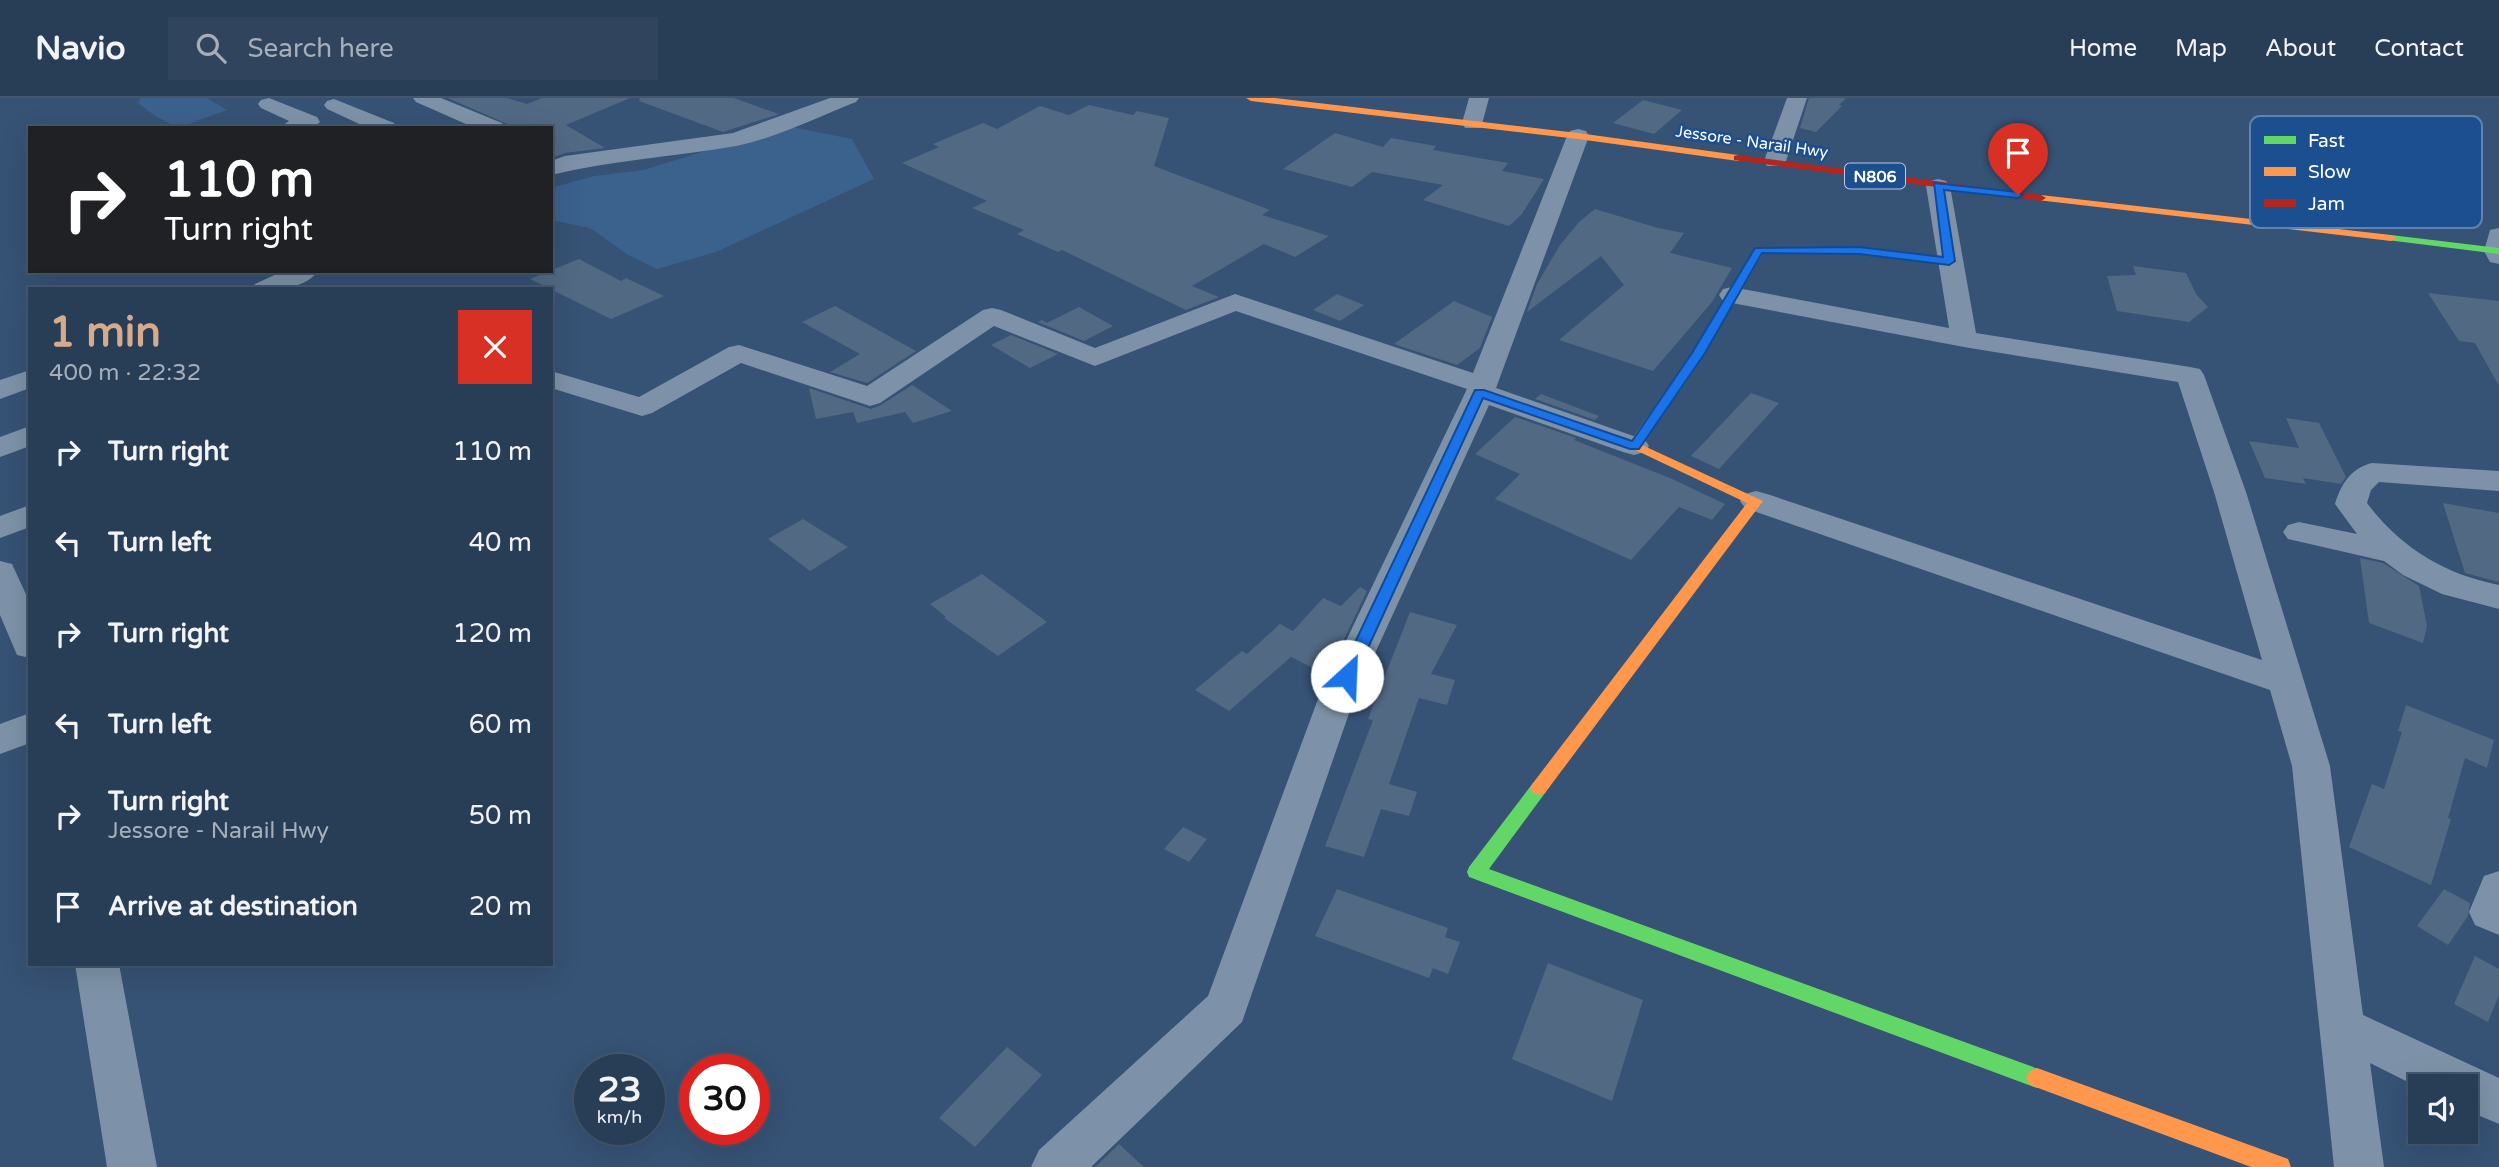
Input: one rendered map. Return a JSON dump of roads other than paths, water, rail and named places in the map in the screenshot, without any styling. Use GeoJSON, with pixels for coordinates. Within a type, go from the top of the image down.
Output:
{"type":"FeatureCollection","features":[{"type":"Feature","properties":{"kind":"main road","name":"Jessore - Narail Hwy"},"geometry":{"type":"LineString","coordinates":[[1251,98],[1774,161],[1938,186],[2250,221]]}},
{"type":"Feature","properties":{"kind":"main road","name":"Jessore - Narail Hwy"},"geometry":{"type":"LineString","coordinates":[[2311,228],[2498,249]]}},
{"type":"Feature","properties":{"kind":"main road"},"geometry":{"type":"LineString","coordinates":[[1949,261],[1859,250],[1759,250],[1699,353],[1634,446],[1756,501],[1476,872],[2280,1167]]}},
{"type":"Feature","properties":{"kind":"street"},"geometry":{"type":"LineString","coordinates":[[423,98],[489,126]]}},
{"type":"Feature","properties":{"kind":"street"},"geometry":{"type":"LineString","coordinates":[[553,168],[573,161],[737,139],[849,98]]}},
{"type":"Feature","properties":{"kind":"street"},"geometry":{"type":"LineString","coordinates":[[1473,123],[1479,98]]}},
{"type":"Feature","properties":{"kind":"street"},"geometry":{"type":"LineString","coordinates":[[1774,161],[1797,98]]}},
{"type":"Feature","properties":{"kind":"street"},"geometry":{"type":"LineString","coordinates":[[268,104],[309,121],[295,126]]}},
{"type":"Feature","properties":{"kind":"street"},"geometry":{"type":"LineString","coordinates":[[334,105],[381,126]]}},
{"type":"Feature","properties":{"kind":"street"},"geometry":{"type":"LineString","coordinates":[[1056,1167],[1226,1008],[1336,699],[1478,388],[1578,136]]}},
{"type":"Feature","properties":{"kind":"street"},"geometry":{"type":"LineString","coordinates":[[553,152],[573,161]]}},
{"type":"Feature","properties":{"kind":"street"},"geometry":{"type":"LineString","coordinates":[[1938,186],[1964,339]]}},
{"type":"Feature","properties":{"kind":"street"},"geometry":{"type":"LineString","coordinates":[[269,287],[300,273]]}},
{"type":"Feature","properties":{"kind":"street"},"geometry":{"type":"LineString","coordinates":[[1732,295],[1964,339],[2190,375],[2230,492],[2311,766],[2359,1167]]}},
{"type":"Feature","properties":{"kind":"street"},"geometry":{"type":"LineString","coordinates":[[553,380],[642,407],[739,353],[870,397],[992,316],[1095,358],[1235,302],[1634,446]]}},
{"type":"Feature","properties":{"kind":"street"},"geometry":{"type":"LineString","coordinates":[[0,390],[28,379]]}},
{"type":"Feature","properties":{"kind":"street"},"geometry":{"type":"LineString","coordinates":[[0,448],[28,436]]}},
{"type":"Feature","properties":{"kind":"street"},"geometry":{"type":"LineString","coordinates":[[2499,481],[2372,472],[2356,487],[2351,504],[2368,529],[2392,552],[2428,576],[2466,591],[2499,597]]}},
{"type":"Feature","properties":{"kind":"street"},"geometry":{"type":"LineString","coordinates":[[1756,501],[2286,682]]}},
{"type":"Feature","properties":{"kind":"street"},"geometry":{"type":"LineString","coordinates":[[0,528],[28,516]]}},
{"type":"Feature","properties":{"kind":"street"},"geometry":{"type":"LineString","coordinates":[[2299,532],[2392,552]]}},
{"type":"Feature","properties":{"kind":"street"},"geometry":{"type":"LineString","coordinates":[[0,572],[28,641]]}},
{"type":"Feature","properties":{"kind":"street"},"geometry":{"type":"LineString","coordinates":[[0,740],[28,728]]}},
{"type":"Feature","properties":{"kind":"street"},"geometry":{"type":"LineString","coordinates":[[2499,888],[2490,912],[2499,917]]}},
{"type":"Feature","properties":{"kind":"street"},"geometry":{"type":"LineString","coordinates":[[97,966],[132,1167]]}},
{"type":"Feature","properties":{"kind":"street"},"geometry":{"type":"LineString","coordinates":[[2342,1027],[2499,1102]]}},
{"type":"Feature","properties":{"kind":"water"},"geometry":{"type":"Polygon","coordinates":[[[141,98],[207,98],[227,110],[183,126],[174,126],[138,103],[141,98]]]}},
{"type":"Feature","properties":{"kind":"water"},"geometry":{"type":"Polygon","coordinates":[[[787,126],[852,139],[874,179],[716,252],[657,269],[628,255],[590,228],[553,220],[553,187],[594,176],[643,170],[787,126]]]}}]}
